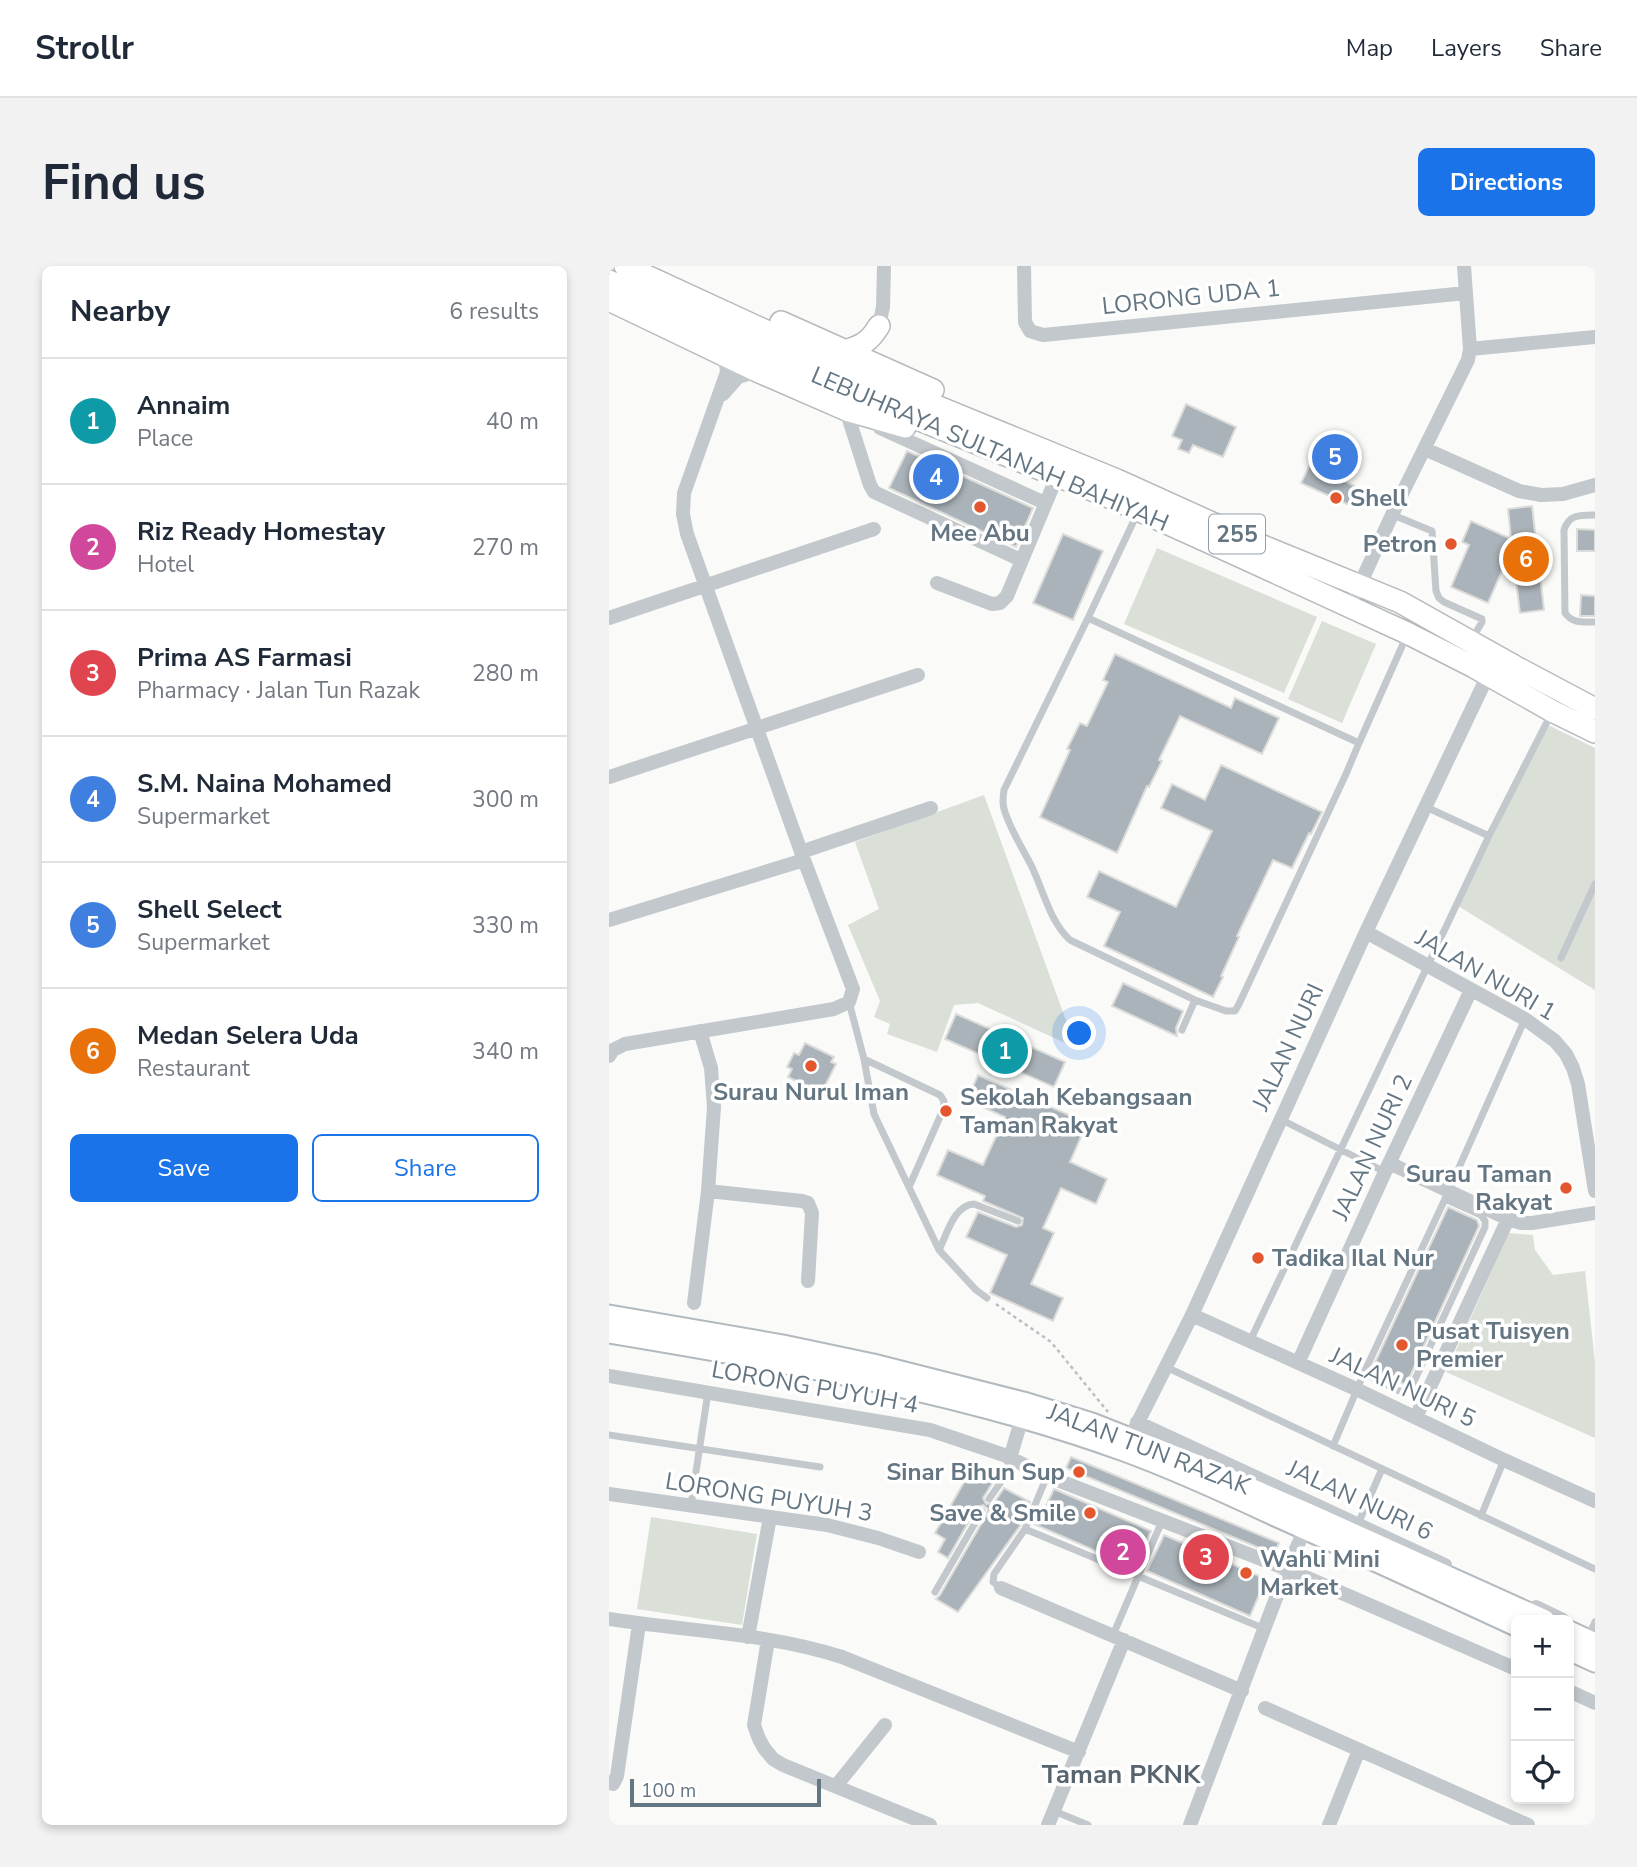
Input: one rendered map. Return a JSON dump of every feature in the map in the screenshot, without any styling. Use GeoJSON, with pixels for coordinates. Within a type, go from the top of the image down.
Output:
{"type":"FeatureCollection","features":[{"type":"Feature","properties":{"kind":"main road","name":"LEBUHRAYA SULTANAH BAHIYAH"},"geometry":{"type":"LineString","coordinates":[[625,266],[862,393]]}},
{"type":"Feature","properties":{"kind":"main road"},"geometry":{"type":"LineString","coordinates":[[658,266],[845,351],[863,345],[879,326]]}},
{"type":"Feature","properties":{"kind":"main road","name":"LEBUHRAYA SULTANAH BAHIYAH"},"geometry":{"type":"LineString","coordinates":[[609,282],[862,393],[1265,547],[1400,602],[1516,667],[1594,704]]}},
{"type":"Feature","properties":{"kind":"main road"},"geometry":{"type":"LineString","coordinates":[[609,300],[757,371],[862,393],[945,438],[1055,481],[1113,489]]}},
{"type":"Feature","properties":{"kind":"main road"},"geometry":{"type":"LineString","coordinates":[[862,393],[877,354],[879,326]]}},
{"type":"Feature","properties":{"kind":"main road"},"geometry":{"type":"LineString","coordinates":[[845,351],[862,393]]}},
{"type":"Feature","properties":{"kind":"main road","name":"LEBUHRAYA SULTANAH BAHIYAH"},"geometry":{"type":"LineString","coordinates":[[1113,489],[1138,510],[1407,633],[1595,732]]}},
{"type":"Feature","properties":{"kind":"main road","name":"JALAN TUN RAZAK"},"geometry":{"type":"LineString","coordinates":[[609,1315],[783,1345],[873,1364],[1027,1403],[1092,1423],[1134,1429],[1310,1514],[1534,1615]]}},
{"type":"Feature","properties":{"kind":"main road","name":"JALAN TUN RAZAK"},"geometry":{"type":"LineString","coordinates":[[609,1333],[780,1361],[857,1377],[1022,1418],[1125,1451],[1305,1529],[1511,1624]]}},
{"type":"Feature","properties":{"kind":"main road"},"geometry":{"type":"LineString","coordinates":[[1574,1631],[1594,1633]]}},
{"type":"Feature","properties":{"kind":"main road"},"geometry":{"type":"LineString","coordinates":[[1574,1652],[1595,1662]]}},
{"type":"Feature","properties":{"kind":"street"},"geometry":{"type":"LineString","coordinates":[[879,326],[884,301],[884,266]]}},
{"type":"Feature","properties":{"kind":"street","name":"LORONG UDA 1"},"geometry":{"type":"LineString","coordinates":[[1024,266],[1025,322],[1030,331],[1043,335],[1466,293]]}},
{"type":"Feature","properties":{"kind":"street"},"geometry":{"type":"LineString","coordinates":[[1349,607],[1468,360],[1470,349],[1464,266]]}},
{"type":"Feature","properties":{"kind":"street"},"geometry":{"type":"LineString","coordinates":[[1470,349],[1595,337]]}},
{"type":"Feature","properties":{"kind":"street"},"geometry":{"type":"LineString","coordinates":[[609,1056],[613,1050],[625,1044],[834,1009],[849,1002],[853,989],[687,534],[683,514],[684,493],[727,372],[726,364],[718,352]]}},
{"type":"Feature","properties":{"kind":"street"},"geometry":{"type":"LineString","coordinates":[[716,404],[738,376],[757,371]]}},
{"type":"Feature","properties":{"kind":"street"},"geometry":{"type":"LineString","coordinates":[[862,393],[1045,503]]}},
{"type":"Feature","properties":{"kind":"street"},"geometry":{"type":"LineString","coordinates":[[862,393],[870,485],[874,492],[1021,560]]}},
{"type":"Feature","properties":{"kind":"street"},"geometry":{"type":"LineString","coordinates":[[1425,449],[1519,491],[1552,495],[1595,485]]}},
{"type":"Feature","properties":{"kind":"street"},"geometry":{"type":"LineString","coordinates":[[937,583],[992,604],[1000,603],[1007,596],[1055,481]]}},
{"type":"Feature","properties":{"kind":"street"},"geometry":{"type":"LineString","coordinates":[[609,618],[874,529]]}},
{"type":"Feature","properties":{"kind":"street"},"geometry":{"type":"LineString","coordinates":[[609,777],[918,675]]}},
{"type":"Feature","properties":{"kind":"street","name":"JALAN NURI"},"geometry":{"type":"LineString","coordinates":[[1134,1429],[1192,1315],[1366,933],[1488,675]]}},
{"type":"Feature","properties":{"kind":"street"},"geometry":{"type":"LineString","coordinates":[[609,919],[803,856],[931,808]]}},
{"type":"Feature","properties":{"kind":"street","name":"JALAN NURI 1"},"geometry":{"type":"LineString","coordinates":[[1366,933],[1525,1019],[1555,1041],[1566,1054],[1578,1084],[1595,1191]]}},
{"type":"Feature","properties":{"kind":"street","name":"JALAN NURI 2"},"geometry":{"type":"LineString","coordinates":[[1298,1363],[1471,990]]}},
{"type":"Feature","properties":{"kind":"street"},"geometry":{"type":"LineString","coordinates":[[694,1303],[708,1191],[714,1094],[711,1068],[700,1031]]}},
{"type":"Feature","properties":{"kind":"street"},"geometry":{"type":"LineString","coordinates":[[1387,1167],[1447,1195],[1521,1223],[1595,1213]]}},
{"type":"Feature","properties":{"kind":"street"},"geometry":{"type":"LineString","coordinates":[[708,1191],[808,1203],[812,1213],[809,1280]]}},
{"type":"Feature","properties":{"kind":"street"},"geometry":{"type":"LineString","coordinates":[[1416,1417],[1508,1219]]}},
{"type":"Feature","properties":{"kind":"street","name":"JALAN NURI 5"},"geometry":{"type":"LineString","coordinates":[[1192,1315],[1595,1501]]}},
{"type":"Feature","properties":{"kind":"street","name":"LORONG PUYUH 4"},"geometry":{"type":"LineString","coordinates":[[609,1376],[930,1430],[1010,1458],[1047,1476],[1287,1569],[1511,1667]]}},
{"type":"Feature","properties":{"kind":"street"},"geometry":{"type":"LineString","coordinates":[[1010,1458],[1022,1418]]}},
{"type":"Feature","properties":{"kind":"street","name":"JALAN NURI 6"},"geometry":{"type":"LineString","coordinates":[[1134,1429],[1358,1524],[1552,1615]]}},
{"type":"Feature","properties":{"kind":"street","name":"LORONG PUYUH 3"},"geometry":{"type":"LineString","coordinates":[[609,1494],[854,1531],[919,1552]]}},
{"type":"Feature","properties":{"kind":"street"},"geometry":{"type":"LineString","coordinates":[[748,1637],[770,1517]]}},
{"type":"Feature","properties":{"kind":"street"},"geometry":{"type":"LineString","coordinates":[[1190,1825],[1287,1569],[1305,1529]]}},
{"type":"Feature","properties":{"kind":"street"},"geometry":{"type":"LineString","coordinates":[[1001,1588],[1242,1690]]}},
{"type":"Feature","properties":{"kind":"street"},"geometry":{"type":"LineString","coordinates":[[609,1619],[748,1637],[820,1650],[1079,1752]]}},
{"type":"Feature","properties":{"kind":"street"},"geometry":{"type":"LineString","coordinates":[[613,1784],[617,1776],[639,1624]]}},
{"type":"Feature","properties":{"kind":"street"},"geometry":{"type":"LineString","coordinates":[[1574,1625],[1594,1633]]}},
{"type":"Feature","properties":{"kind":"street"},"geometry":{"type":"LineString","coordinates":[[1051,1818],[1079,1752],[1118,1637]]}},
{"type":"Feature","properties":{"kind":"street"},"geometry":{"type":"LineString","coordinates":[[768,1640],[754,1724],[759,1739],[773,1759],[930,1825]]}},
{"type":"Feature","properties":{"kind":"street"},"geometry":{"type":"LineString","coordinates":[[1574,1693],[1595,1703]]}},
{"type":"Feature","properties":{"kind":"street"},"geometry":{"type":"LineString","coordinates":[[1265,1708],[1528,1825]]}},
{"type":"Feature","properties":{"kind":"street"},"geometry":{"type":"LineString","coordinates":[[836,1786],[885,1724]]}},
{"type":"Feature","properties":{"kind":"street"},"geometry":{"type":"LineString","coordinates":[[1329,1825],[1359,1750]]}},
{"type":"Feature","properties":{"kind":"lane"},"geometry":{"type":"LineString","coordinates":[[1138,510],[1089,618],[1004,790],[1002,801],[1005,813],[1065,935],[1070,940],[1195,1000],[1226,1011],[1235,1011],[1240,1004],[1346,774],[1407,633]]}},
{"type":"Feature","properties":{"kind":"lane"},"geometry":{"type":"LineString","coordinates":[[1393,515],[1432,531],[1436,591],[1439,598],[1482,619],[1471,641]]}},
{"type":"Feature","properties":{"kind":"lane"},"geometry":{"type":"LineString","coordinates":[[1595,515],[1570,518],[1563,530],[1565,613],[1569,619],[1576,622],[1595,622]]}},
{"type":"Feature","properties":{"kind":"lane"},"geometry":{"type":"LineString","coordinates":[[1089,618],[1359,743]]}},
{"type":"Feature","properties":{"kind":"lane"},"geometry":{"type":"LineString","coordinates":[[1250,1341],[1489,836],[1552,711]]}},
{"type":"Feature","properties":{"kind":"lane"},"geometry":{"type":"LineString","coordinates":[[1426,807],[1489,836]]}},
{"type":"Feature","properties":{"kind":"lane"},"geometry":{"type":"LineString","coordinates":[[1561,958],[1595,884]]}},
{"type":"Feature","properties":{"kind":"lane"},"geometry":{"type":"LineString","coordinates":[[1182,1030],[1195,1000]]}},
{"type":"Feature","properties":{"kind":"lane"},"geometry":{"type":"LineString","coordinates":[[849,1002],[864,1059],[874,1114],[939,1250],[964,1279],[987,1298]]}},
{"type":"Feature","properties":{"kind":"lane"},"geometry":{"type":"LineString","coordinates":[[1333,1446],[1356,1389],[1447,1195],[1525,1019]]}},
{"type":"Feature","properties":{"kind":"lane"},"geometry":{"type":"LineString","coordinates":[[864,1059],[940,1096],[944,1101],[943,1110],[909,1187]]}},
{"type":"Feature","properties":{"kind":"lane"},"geometry":{"type":"LineString","coordinates":[[1280,1119],[1341,1150],[1387,1167]]}},
{"type":"Feature","properties":{"kind":"lane"},"geometry":{"type":"LineString","coordinates":[[1364,1373],[1399,1391],[1408,1391],[1411,1388],[1485,1227],[1481,1215],[1447,1195]]}},
{"type":"Feature","properties":{"kind":"lane"},"geometry":{"type":"LineString","coordinates":[[939,1250],[957,1213],[967,1204],[974,1204],[1018,1221]]}},
{"type":"Feature","properties":{"kind":"lane"},"geometry":{"type":"LineString","coordinates":[[1165,1367],[1595,1569]]}},
{"type":"Feature","properties":{"kind":"lane"},"geometry":{"type":"LineString","coordinates":[[691,1506],[708,1391]]}},
{"type":"Feature","properties":{"kind":"lane"},"geometry":{"type":"LineString","coordinates":[[609,1435],[820,1467]]}},
{"type":"Feature","properties":{"kind":"lane"},"geometry":{"type":"LineString","coordinates":[[989,1499],[1003,1479],[1010,1458]]}},
{"type":"Feature","properties":{"kind":"lane"},"geometry":{"type":"LineString","coordinates":[[1481,1516],[1504,1460]]}},
{"type":"Feature","properties":{"kind":"lane"},"geometry":{"type":"LineString","coordinates":[[1358,1524],[1382,1469]]}},
{"type":"Feature","properties":{"kind":"lane"},"geometry":{"type":"LineString","coordinates":[[1001,1588],[993,1582],[994,1574],[1025,1530],[1047,1476]]}},
{"type":"Feature","properties":{"kind":"lane"},"geometry":{"type":"LineString","coordinates":[[935,1592],[982,1511]]}},
{"type":"Feature","properties":{"kind":"lane"},"geometry":{"type":"LineString","coordinates":[[1118,1637],[1138,1576],[1162,1521]]}},
{"type":"Feature","properties":{"kind":"lane"},"geometry":{"type":"LineString","coordinates":[[1025,1530],[1265,1629]]}},
{"type":"Feature","properties":{"kind":"lane"},"geometry":{"type":"LineString","coordinates":[[1051,1818],[1088,1825]]}},
{"type":"Feature","properties":{"kind":"path"},"geometry":{"type":"LineString","coordinates":[[987,1298],[1051,1342],[1106,1410],[1134,1429]]}},
{"type":"Feature","properties":{"kind":"shaded area"},"geometry":{"type":"Polygon","coordinates":[[[1157,548],[1317,617],[1284,693],[1124,624],[1157,548]]]}},
{"type":"Feature","properties":{"kind":"shaded area"},"geometry":{"type":"Polygon","coordinates":[[[1322,621],[1376,644],[1342,723],[1288,699],[1322,621]]]}},
{"type":"Feature","properties":{"kind":"shaded area"},"geometry":{"type":"Polygon","coordinates":[[[1548,725],[1595,748],[1595,990],[1458,906],[1548,725]]]}},
{"type":"Feature","properties":{"kind":"shaded area"},"geometry":{"type":"Polygon","coordinates":[[[984,795],[1076,1048],[978,1003],[954,1005],[937,1052],[887,1034],[890,1024],[874,1017],[880,1001],[848,925],[879,909],[855,842],[984,795]]]}},
{"type":"Feature","properties":{"kind":"shaded area"},"geometry":{"type":"Polygon","coordinates":[[[1509,1233],[1533,1235],[1535,1250],[1553,1275],[1585,1271],[1595,1362],[1595,1438],[1446,1372],[1509,1233]]]}},
{"type":"Feature","properties":{"kind":"shaded area"},"geometry":{"type":"Polygon","coordinates":[[[651,1517],[757,1534],[742,1625],[637,1609],[651,1517]]]}},
{"type":"Feature","properties":{"kind":"building"},"geometry":{"type":"Polygon","coordinates":[[[1186,404],[1236,427],[1223,457],[1193,445],[1189,453],[1178,449],[1182,440],[1172,436],[1186,404]]]}},
{"type":"Feature","properties":{"kind":"building"},"geometry":{"type":"Polygon","coordinates":[[[1328,442],[1351,453],[1343,472],[1347,474],[1344,481],[1357,487],[1349,505],[1301,483],[1313,458],[1319,461],[1328,442]]]}},
{"type":"Feature","properties":{"kind":"building"},"geometry":{"type":"Polygon","coordinates":[[[907,451],[1033,508],[1016,547],[889,488],[907,451]]]}},
{"type":"Feature","properties":{"kind":"building"},"geometry":{"type":"Polygon","coordinates":[[[1532,506],[1544,610],[1520,613],[1512,548],[1488,603],[1451,587],[1469,545],[1462,542],[1471,521],[1511,539],[1508,509],[1532,506]]]}},
{"type":"Feature","properties":{"kind":"building"},"geometry":{"type":"Polygon","coordinates":[[[1577,529],[1595,530],[1595,551],[1577,551],[1577,529]]]}},
{"type":"Feature","properties":{"kind":"building"},"geometry":{"type":"Polygon","coordinates":[[[1063,534],[1103,551],[1073,620],[1033,603],[1063,534]]]}},
{"type":"Feature","properties":{"kind":"building"},"geometry":{"type":"Polygon","coordinates":[[[1581,595],[1595,596],[1595,616],[1580,616],[1581,595]]]}},
{"type":"Feature","properties":{"kind":"building"},"geometry":{"type":"Polygon","coordinates":[[[1115,654],[1231,708],[1235,698],[1279,718],[1262,754],[1180,716],[1159,760],[1162,761],[1149,787],[1147,786],[1117,853],[1040,817],[1080,723],[1087,726],[1108,682],[1103,680],[1115,654]]]}},
{"type":"Feature","properties":{"kind":"building"},"geometry":{"type":"Polygon","coordinates":[[[1221,765],[1322,812],[1292,868],[1273,860],[1237,936],[1239,937],[1213,997],[1104,946],[1120,912],[1087,897],[1099,871],[1176,907],[1212,831],[1161,808],[1172,784],[1205,800],[1221,765]]]}},
{"type":"Feature","properties":{"kind":"building"},"geometry":{"type":"Polygon","coordinates":[[[1123,983],[1183,1011],[1176,1028],[1177,1036],[1112,1006],[1123,983]]]}},
{"type":"Feature","properties":{"kind":"building"},"geometry":{"type":"Polygon","coordinates":[[[956,1014],[1065,1062],[1054,1087],[945,1039],[956,1014]]]}},
{"type":"Feature","properties":{"kind":"building","name":"Surau Nurul Iman"},"geometry":{"type":"Polygon","coordinates":[[[805,1043],[834,1057],[831,1062],[836,1064],[823,1090],[811,1085],[810,1088],[788,1077],[792,1069],[787,1067],[794,1053],[799,1055],[805,1043]]]}},
{"type":"Feature","properties":{"kind":"building"},"geometry":{"type":"Polygon","coordinates":[[[978,1075],[1087,1123],[1070,1162],[1107,1179],[1096,1204],[1061,1188],[1043,1228],[1054,1233],[1031,1284],[1063,1298],[1053,1321],[990,1293],[1007,1255],[966,1237],[978,1212],[1016,1227],[1022,1225],[1023,1218],[983,1201],[985,1196],[937,1175],[948,1150],[983,1165],[1005,1117],[967,1100],[978,1075]]]}},
{"type":"Feature","properties":{"kind":"building"},"geometry":{"type":"Polygon","coordinates":[[[1448,1207],[1477,1220],[1479,1226],[1406,1385],[1372,1369],[1448,1207]]]}},
{"type":"Feature","properties":{"kind":"building"},"geometry":{"type":"Polygon","coordinates":[[[1071,1457],[1279,1543],[1274,1554],[1066,1468],[1071,1457]]]}},
{"type":"Feature","properties":{"kind":"building"},"geometry":{"type":"Polygon","coordinates":[[[971,1470],[993,1482],[983,1498],[986,1504],[994,1503],[1004,1488],[1030,1502],[1020,1526],[958,1612],[936,1599],[988,1509],[983,1505],[977,1507],[948,1558],[938,1552],[945,1539],[935,1533],[971,1470]]]}},
{"type":"Feature","properties":{"kind":"building"},"geometry":{"type":"Polygon","coordinates":[[[1054,1489],[1151,1531],[1135,1568],[1034,1524],[1040,1508],[1044,1510],[1054,1489]]]}},
{"type":"Feature","properties":{"kind":"building"},"geometry":{"type":"Polygon","coordinates":[[[1164,1535],[1266,1579],[1250,1616],[1147,1571],[1164,1535]]]}},
{"type":"Feature","properties":{"kind":"place","name":"Shell Select"},"geometry":{"type":"Point","coordinates":[1335,457]}},
{"type":"Feature","properties":{"kind":"place","name":"S.M. Naina Mohamed"},"geometry":{"type":"Point","coordinates":[936,477]}},
{"type":"Feature","properties":{"kind":"place","name":"Shell"},"geometry":{"type":"Point","coordinates":[1336,498]}},
{"type":"Feature","properties":{"kind":"place","name":"Mee Abu"},"geometry":{"type":"Point","coordinates":[980,507]}},
{"type":"Feature","properties":{"kind":"place","name":"Petron"},"geometry":{"type":"Point","coordinates":[1451,544]}},
{"type":"Feature","properties":{"kind":"place","name":"Medan Selera Uda"},"geometry":{"type":"Point","coordinates":[1526,559]}},
{"type":"Feature","properties":{"kind":"place","name":"Annaim"},"geometry":{"type":"Point","coordinates":[1005,1051]}},
{"type":"Feature","properties":{"kind":"place","name":"Surau Nurul Iman"},"geometry":{"type":"Point","coordinates":[811,1066]}},
{"type":"Feature","properties":{"kind":"place","name":"Sekolah Kebangsaan Taman Rakyat"},"geometry":{"type":"Point","coordinates":[946,1111]}},
{"type":"Feature","properties":{"kind":"place","name":"Surau Taman Rakyat"},"geometry":{"type":"Point","coordinates":[1566,1188]}},
{"type":"Feature","properties":{"kind":"place","name":"Tadika Ilal Nur"},"geometry":{"type":"Point","coordinates":[1258,1258]}},
{"type":"Feature","properties":{"kind":"place","name":"Pusat Tuisyen Premier"},"geometry":{"type":"Point","coordinates":[1402,1345]}},
{"type":"Feature","properties":{"kind":"place","name":"Sinar Bihun Sup"},"geometry":{"type":"Point","coordinates":[1079,1472]}},
{"type":"Feature","properties":{"kind":"place","name":"Save & Smile"},"geometry":{"type":"Point","coordinates":[1090,1513]}},
{"type":"Feature","properties":{"kind":"place","name":"Riz Ready Homestay"},"geometry":{"type":"Point","coordinates":[1123,1552]}},
{"type":"Feature","properties":{"kind":"place","name":"Prima AS Farmasi"},"geometry":{"type":"Point","coordinates":[1206,1557]}},
{"type":"Feature","properties":{"kind":"place","name":"Wahli Mini Market"},"geometry":{"type":"Point","coordinates":[1246,1573]}},
{"type":"Feature","properties":{"kind":"district","name":"Taman PKNK"},"geometry":{"type":"Point","coordinates":[1121,1774]}}]}
